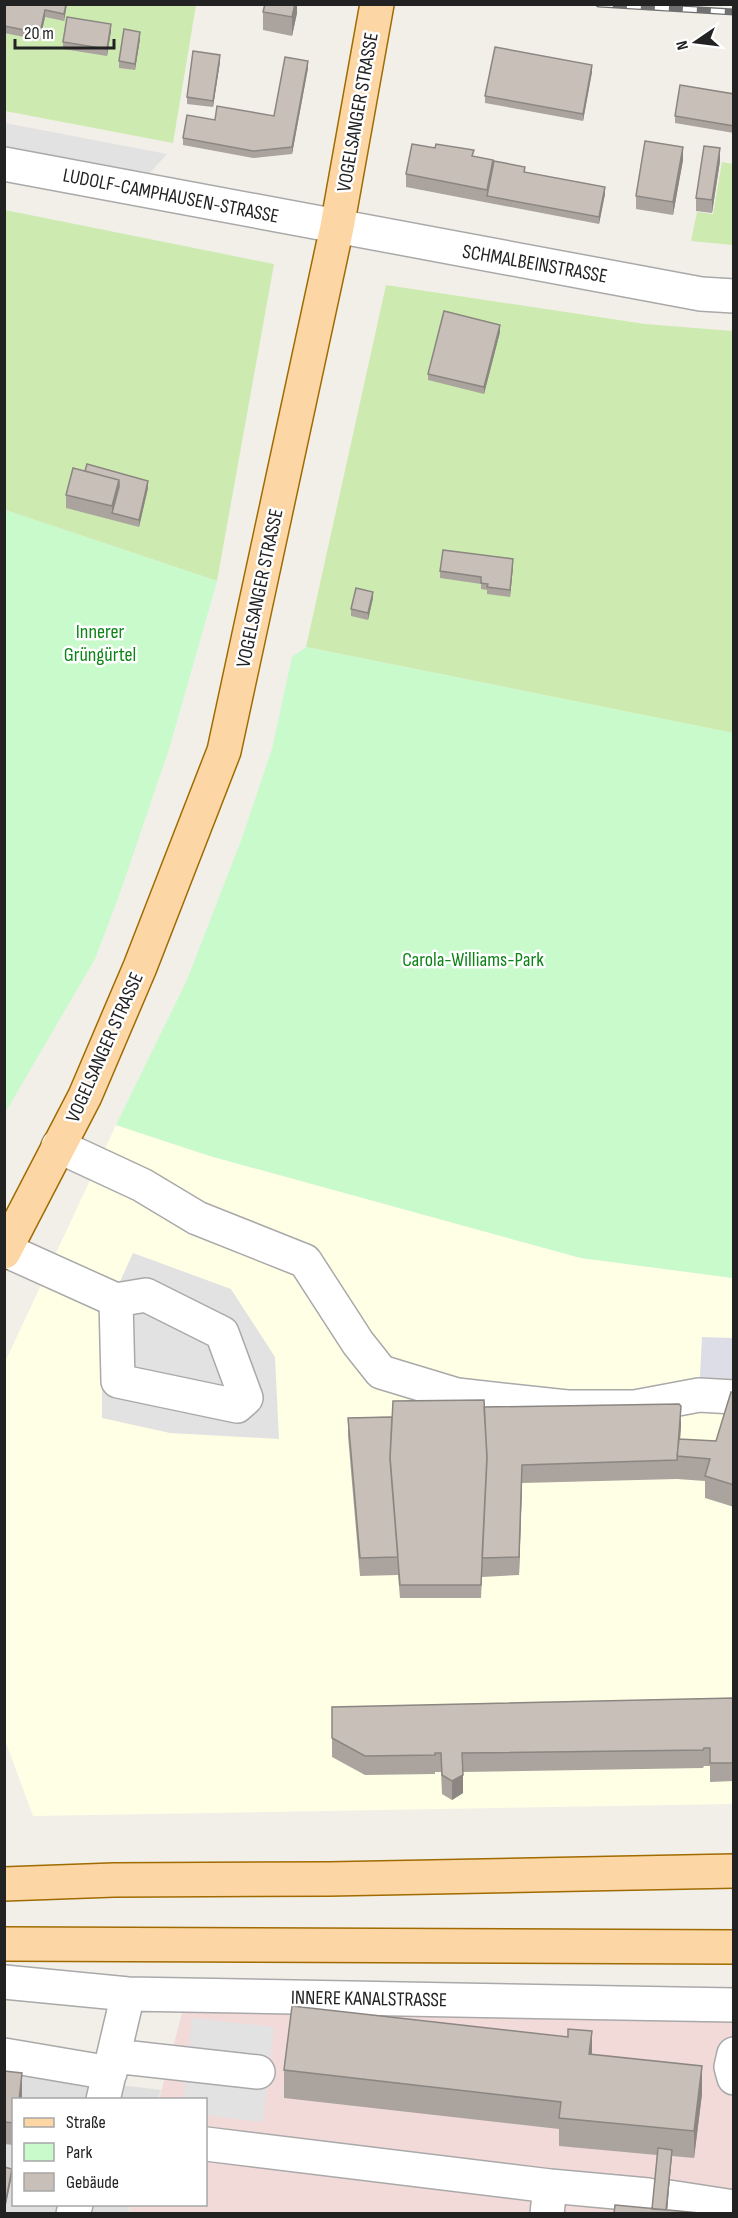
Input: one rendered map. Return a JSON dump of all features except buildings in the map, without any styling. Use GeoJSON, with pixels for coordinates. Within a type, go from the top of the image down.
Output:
{"type":"FeatureCollection","features":[{"type":"Feature","properties":{"kind":"main road","name":"VOGELSANGER STRASSE"},"geometry":{"type":"LineString","coordinates":[[5,1251],[85,1096],[141,967],[224,751],[337,227],[377,4]]}},
{"type":"Feature","properties":{"kind":"main road"},"geometry":{"type":"LineString","coordinates":[[4,1884],[114,1880],[734,1871]]}},
{"type":"Feature","properties":{"kind":"main road"},"geometry":{"type":"LineString","coordinates":[[4,1944],[734,1947]]}},
{"type":"Feature","properties":{"kind":"street","name":"LUDOLF-CAMPHAUSEN-STRASSE"},"geometry":{"type":"LineString","coordinates":[[4,164],[337,227]]}},
{"type":"Feature","properties":{"kind":"street","name":"SCHMALBEINSTRASSE"},"geometry":{"type":"LineString","coordinates":[[337,227],[701,294],[734,296]]}},
{"type":"Feature","properties":{"kind":"street","name":"VOGELSANGER STRASSE"},"geometry":{"type":"LineString","coordinates":[[58,1146],[142,1185],[197,1218],[305,1261],[358,1343],[381,1372],[457,1395],[567,1407],[635,1407],[699,1395],[734,1396]]}},
{"type":"Feature","properties":{"kind":"street"},"geometry":{"type":"LineString","coordinates":[[5,1251],[116,1300]]}},
{"type":"Feature","properties":{"kind":"street","name":"INNERE KANALSTRASSE"},"geometry":{"type":"LineString","coordinates":[[4,1982],[128,1994],[734,2004]]}},
{"type":"Feature","properties":{"kind":"street"},"geometry":{"type":"LineString","coordinates":[[109,2076],[128,1994]]}},
{"type":"Feature","properties":{"kind":"street"},"geometry":{"type":"LineString","coordinates":[[734,2054],[731,2067],[734,2078]]}},
{"type":"Feature","properties":{"kind":"street"},"geometry":{"type":"LineString","coordinates":[[4,2055],[109,2076],[258,2072]]}},
{"type":"Feature","properties":{"kind":"street"},"geometry":{"type":"LineString","coordinates":[[207,2144],[548,2200],[659,2196],[733,2201]]}},
{"type":"Feature","properties":{"kind":"shaded area"},"geometry":{"type":"Polygon","coordinates":[[[5,123],[167,154],[149,174],[5,147],[5,123]]]}},
{"type":"Feature","properties":{"kind":"shaded area"},"geometry":{"type":"Polygon","coordinates":[[[116,1125],[210,1156],[581,1258],[733,1278],[733,1804],[33,1816],[5,1740],[5,1362],[116,1125]]]}},
{"type":"Feature","properties":{"kind":"shaded area"},"geometry":{"type":"Polygon","coordinates":[[[133,1253],[231,1289],[275,1357],[279,1439],[170,1433],[102,1418],[102,1321],[133,1253]]]}},
{"type":"Feature","properties":{"kind":"shaded area"},"geometry":{"type":"Polygon","coordinates":[[[702,1337],[733,1338],[733,1397],[699,1395],[702,1337]]]}},
{"type":"Feature","properties":{"kind":"shaded area"},"geometry":{"type":"Polygon","coordinates":[[[183,2010],[733,2018],[733,2213],[129,2214],[131,2206],[207,2206],[207,2098],[159,2098],[183,2010]]]}},
{"type":"Feature","properties":{"kind":"shaded area"},"geometry":{"type":"Polygon","coordinates":[[[192,2018],[274,2027],[263,2122],[207,2115],[207,2098],[183,2098],[192,2018]]]}},
{"type":"Feature","properties":{"kind":"shaded area"},"geometry":{"type":"Polygon","coordinates":[[[5,2071],[161,2090],[158,2098],[12,2098],[12,2206],[131,2206],[128,2213],[5,2214],[5,2071]]]}},
{"type":"Feature","properties":{"kind":"green space"},"geometry":{"type":"Polygon","coordinates":[[[4,5],[196,5],[173,143],[5,111],[4,5]]]}},
{"type":"Feature","properties":{"kind":"green space"},"geometry":{"type":"Polygon","coordinates":[[[722,162],[733,164],[733,245],[691,241],[697,212],[713,214],[722,162]]]}},
{"type":"Feature","properties":{"kind":"green space"},"geometry":{"type":"Polygon","coordinates":[[[5,210],[274,264],[217,581],[5,510],[5,210]]]}},
{"type":"Feature","properties":{"kind":"green space"},"geometry":{"type":"Polygon","coordinates":[[[386,285],[645,324],[733,331],[733,733],[306,647],[386,285]]]}},
{"type":"Feature","properties":{"kind":"green space","name":"Innerer Grüngürtel"},"geometry":{"type":"Polygon","coordinates":[[[5,510],[217,581],[169,749],[95,959],[5,1113],[5,510]]]}},
{"type":"Feature","properties":{"kind":"green space","name":"Carola-Williams-Park"},"geometry":{"type":"Polygon","coordinates":[[[306,647],[733,733],[733,1278],[581,1258],[210,1156],[116,1125],[187,980],[242,838],[272,749],[292,657],[306,647]]]}},
{"type":"Feature","properties":{"kind":"railway"},"geometry":{"type":"LineString","coordinates":[[599,4],[734,12]]}}]}
